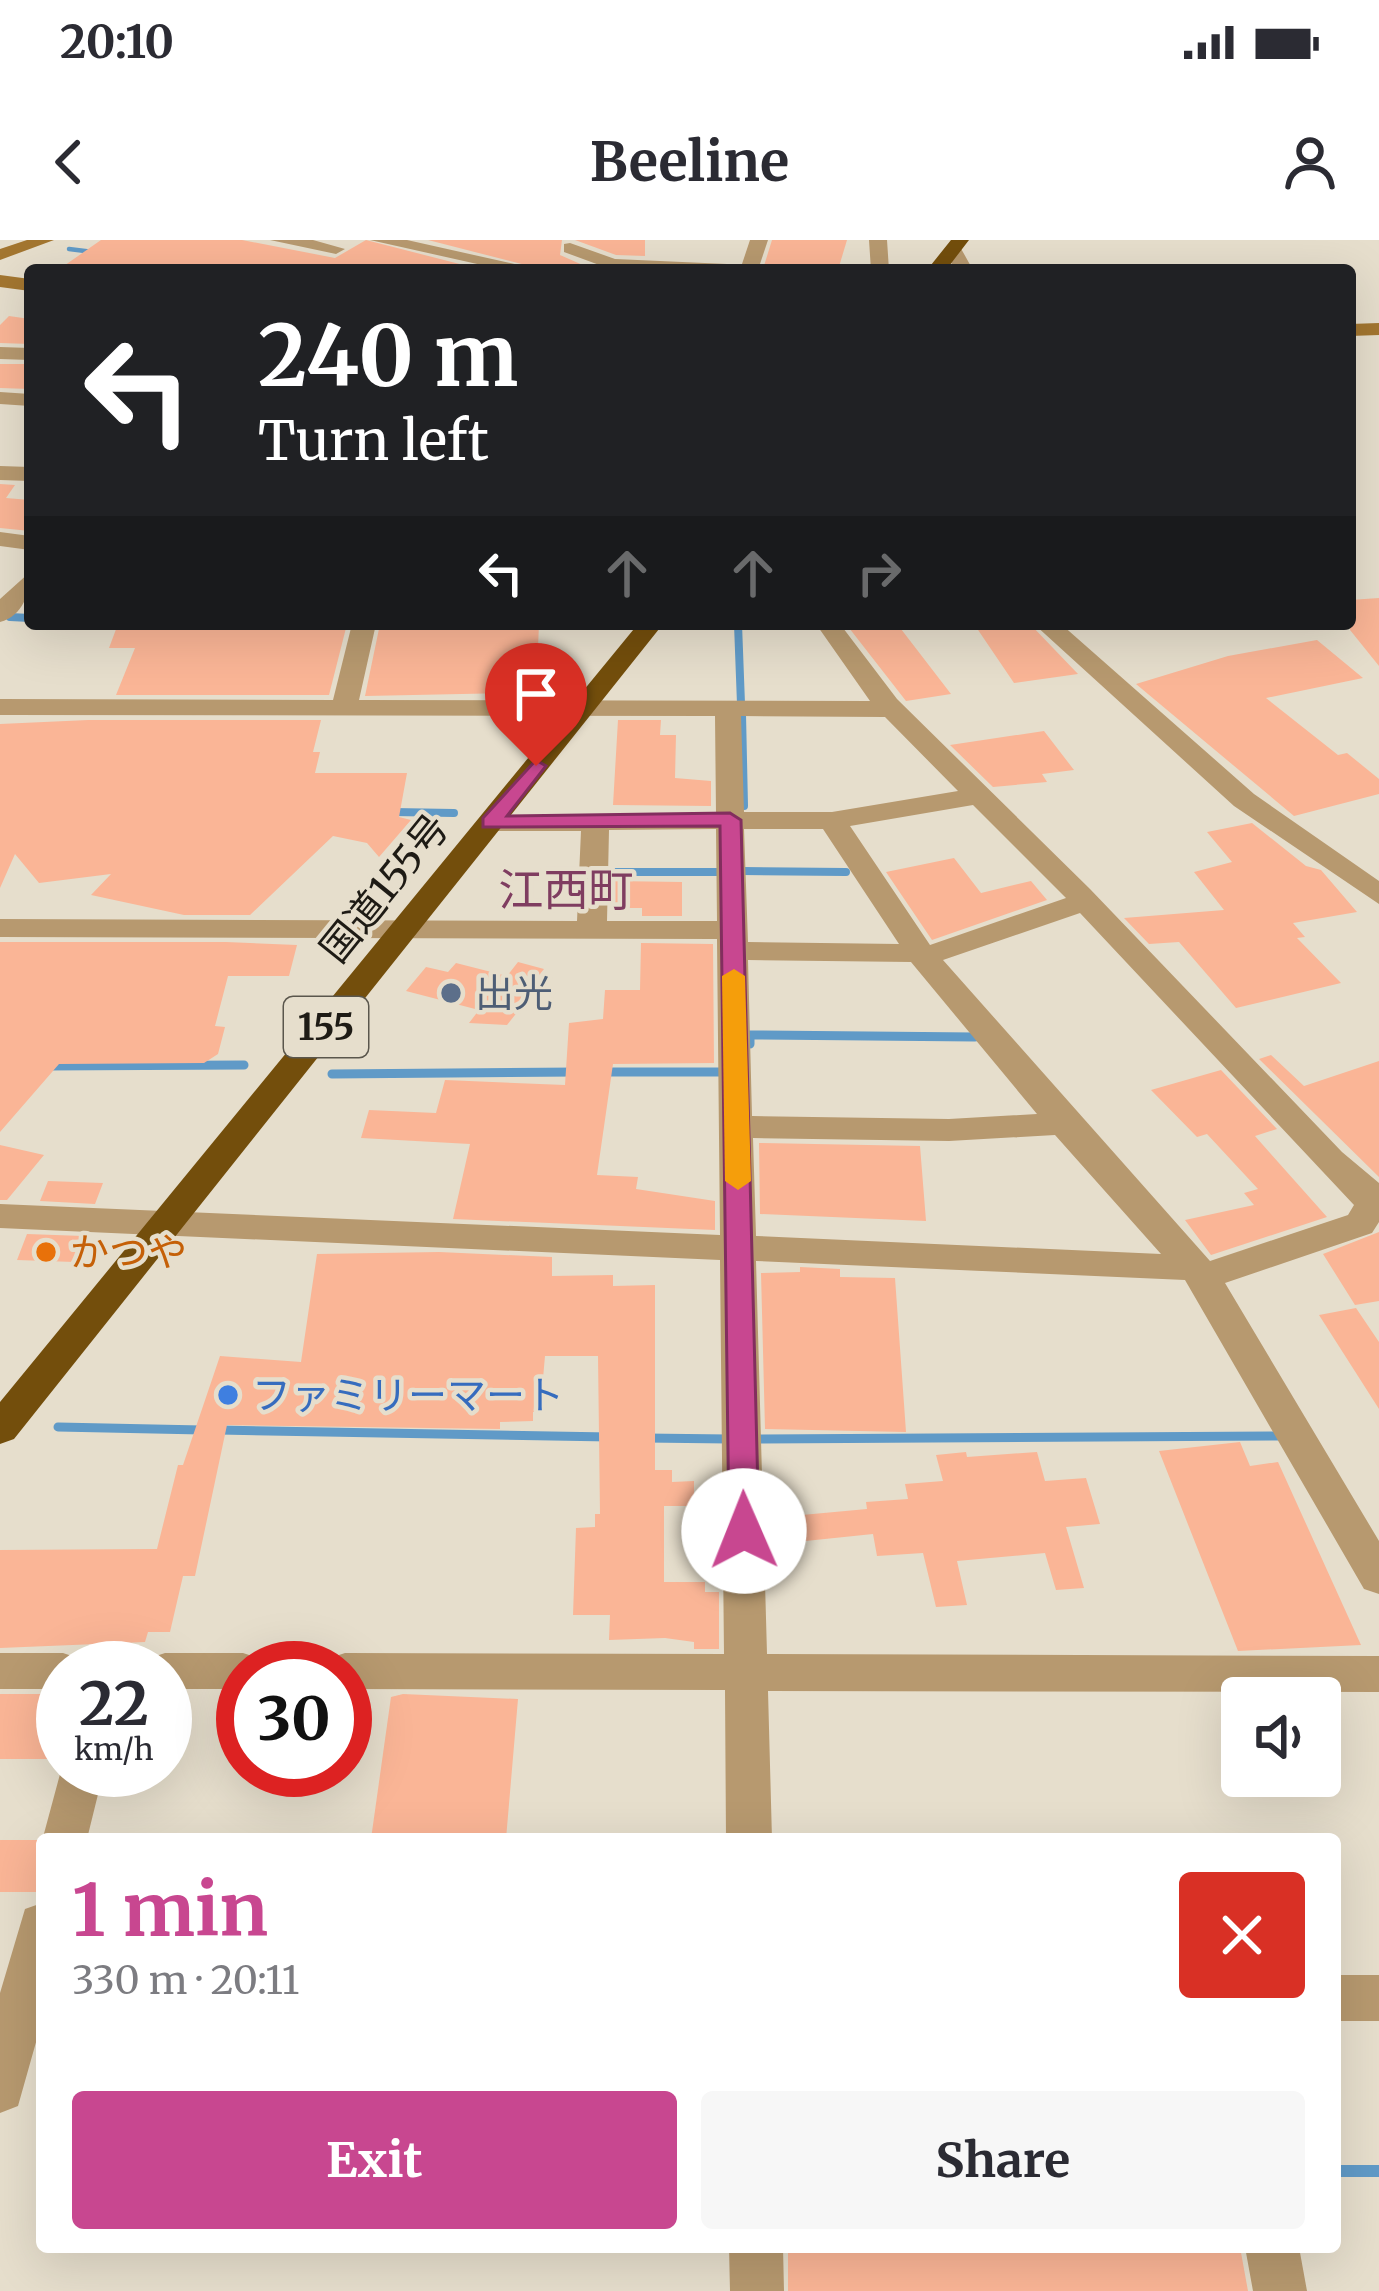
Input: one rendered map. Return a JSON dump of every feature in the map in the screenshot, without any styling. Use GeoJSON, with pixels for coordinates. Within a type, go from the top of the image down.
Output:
{"type":"FeatureCollection","features":[{"type":"Feature","properties":{"kind":"highway","name":"国道155号"},"geometry":{"type":"LineString","coordinates":[[0,1429],[646,630]]}},
{"type":"Feature","properties":{"kind":"street"},"geometry":{"type":"LineString","coordinates":[[0,255],[45,240]]}},
{"type":"Feature","properties":{"kind":"street"},"geometry":{"type":"LineString","coordinates":[[279,240],[343,245]]}},
{"type":"Feature","properties":{"kind":"street"},"geometry":{"type":"LineString","coordinates":[[379,240],[501,264]]}},
{"type":"Feature","properties":{"kind":"street"},"geometry":{"type":"LineString","coordinates":[[573,244],[606,264]]}},
{"type":"Feature","properties":{"kind":"street"},"geometry":{"type":"LineString","coordinates":[[641,244],[668,248]]}},
{"type":"Feature","properties":{"kind":"street"},"geometry":{"type":"LineString","coordinates":[[313,264],[343,245]]}},
{"type":"Feature","properties":{"kind":"street"},"geometry":{"type":"LineString","coordinates":[[0,615],[24,586]]}},
{"type":"Feature","properties":{"kind":"street"},"geometry":{"type":"LineString","coordinates":[[344,709],[363,630]]}},
{"type":"Feature","properties":{"kind":"street"},"geometry":{"type":"LineString","coordinates":[[0,1216],[1199,1272],[1360,1224],[1375,1208],[844,656],[831,630]]}},
{"type":"Feature","properties":{"kind":"street"},"geometry":{"type":"LineString","coordinates":[[1053,630],[1244,800],[1379,896]]}},
{"type":"Feature","properties":{"kind":"street"},"geometry":{"type":"LineString","coordinates":[[0,707],[895,709]]}},
{"type":"Feature","properties":{"kind":"street"},"geometry":{"type":"LineString","coordinates":[[728,708],[749,1833]]}},
{"type":"Feature","properties":{"kind":"street"},"geometry":{"type":"LineString","coordinates":[[490,823],[832,820],[979,796]]}},
{"type":"Feature","properties":{"kind":"street"},"geometry":{"type":"LineString","coordinates":[[832,820],[922,955],[1063,1124],[1199,1272],[1379,1577]]}},
{"type":"Feature","properties":{"kind":"street"},"geometry":{"type":"LineString","coordinates":[[592,930],[595,821]]}},
{"type":"Feature","properties":{"kind":"street"},"geometry":{"type":"LineString","coordinates":[[0,928],[592,930],[922,955],[1083,902]]}},
{"type":"Feature","properties":{"kind":"street"},"geometry":{"type":"LineString","coordinates":[[737,1127],[949,1130],[1063,1124]]}},
{"type":"Feature","properties":{"kind":"street"},"geometry":{"type":"LineString","coordinates":[[0,1671],[36,1671]]}},
{"type":"Feature","properties":{"kind":"street"},"geometry":{"type":"LineString","coordinates":[[372,1671],[1379,1674]]}},
{"type":"Feature","properties":{"kind":"street"},"geometry":{"type":"LineString","coordinates":[[66,1833],[75,1797]]}},
{"type":"Feature","properties":{"kind":"street"},"geometry":{"type":"LineString","coordinates":[[0,2088],[36,1948]]}},
{"type":"Feature","properties":{"kind":"street"},"geometry":{"type":"LineString","coordinates":[[1341,1998],[1379,1998]]}},
{"type":"Feature","properties":{"kind":"street"},"geometry":{"type":"LineString","coordinates":[[757,2253],[757,2291]]}},
{"type":"Feature","properties":{"kind":"street"},"geometry":{"type":"LineString","coordinates":[[1273,2253],[1280,2291]]}},
{"type":"Feature","properties":{"kind":"building"},"geometry":{"type":"Polygon","coordinates":[[[101,240],[242,240],[335,258],[366,240],[460,264],[67,264],[101,240]]]}},
{"type":"Feature","properties":{"kind":"building"},"geometry":{"type":"Polygon","coordinates":[[[428,240],[562,240],[560,255],[580,264],[522,264],[428,240]]]}},
{"type":"Feature","properties":{"kind":"building"},"geometry":{"type":"Polygon","coordinates":[[[575,240],[645,240],[645,256],[616,255],[575,240]]]}},
{"type":"Feature","properties":{"kind":"building"},"geometry":{"type":"Polygon","coordinates":[[[772,240],[847,240],[840,264],[765,264],[772,240]]]}},
{"type":"Feature","properties":{"kind":"building"},"geometry":{"type":"Polygon","coordinates":[[[9,316],[24,318],[24,344],[0,343],[0,325],[9,316]]]}},
{"type":"Feature","properties":{"kind":"building"},"geometry":{"type":"Polygon","coordinates":[[[0,364],[24,364],[24,389],[0,388],[0,364]]]}},
{"type":"Feature","properties":{"kind":"building"},"geometry":{"type":"Polygon","coordinates":[[[0,484],[15,485],[6,498],[24,500],[24,530],[0,528],[0,484]]]}},
{"type":"Feature","properties":{"kind":"building"},"geometry":{"type":"Polygon","coordinates":[[[1379,598],[1379,666],[1350,630],[1356,630],[1356,600],[1379,598]]]}},
{"type":"Feature","properties":{"kind":"building"},"geometry":{"type":"Polygon","coordinates":[[[116,630],[345,630],[329,695],[116,695],[135,648],[109,648],[116,630]]]}},
{"type":"Feature","properties":{"kind":"building"},"geometry":{"type":"Polygon","coordinates":[[[379,630],[539,630],[538,648],[558,651],[555,692],[365,696],[379,630]]]}},
{"type":"Feature","properties":{"kind":"building"},"geometry":{"type":"Polygon","coordinates":[[[851,630],[902,630],[951,694],[906,701],[851,630]]]}},
{"type":"Feature","properties":{"kind":"building"},"geometry":{"type":"Polygon","coordinates":[[[978,630],[1036,630],[1078,674],[1014,683],[978,630]]]}},
{"type":"Feature","properties":{"kind":"building"},"geometry":{"type":"Polygon","coordinates":[[[1317,640],[1363,678],[1266,698],[1338,755],[1347,753],[1379,779],[1379,794],[1294,816],[1136,684],[1228,656],[1317,640]]]}},
{"type":"Feature","properties":{"kind":"building"},"geometry":{"type":"Polygon","coordinates":[[[321,720],[313,752],[320,752],[315,773],[407,773],[399,817],[411,820],[379,857],[367,843],[333,836],[250,915],[184,915],[91,895],[111,874],[39,883],[15,854],[0,888],[0,724],[321,720]]]}},
{"type":"Feature","properties":{"kind":"building"},"geometry":{"type":"Polygon","coordinates":[[[618,720],[661,720],[660,735],[676,735],[675,778],[711,781],[711,806],[613,805],[618,720]]]}},
{"type":"Feature","properties":{"kind":"building"},"geometry":{"type":"Polygon","coordinates":[[[1044,731],[1074,770],[1042,774],[1047,782],[993,787],[950,745],[1044,731]]]}},
{"type":"Feature","properties":{"kind":"building"},"geometry":{"type":"Polygon","coordinates":[[[1252,823],[1306,866],[1321,870],[1357,912],[1293,923],[1305,937],[1297,938],[1341,983],[1236,1008],[1179,942],[1149,944],[1124,918],[1224,910],[1194,872],[1232,862],[1207,832],[1252,823]]]}},
{"type":"Feature","properties":{"kind":"building"},"geometry":{"type":"Polygon","coordinates":[[[954,858],[981,893],[1031,881],[1047,900],[932,940],[886,872],[954,858]]]}},
{"type":"Feature","properties":{"kind":"building"},"geometry":{"type":"Polygon","coordinates":[[[612,881],[682,882],[682,916],[642,916],[642,908],[612,908],[612,881]]]}},
{"type":"Feature","properties":{"kind":"building"},"geometry":{"type":"Polygon","coordinates":[[[0,942],[297,945],[289,976],[228,976],[215,1026],[225,1027],[218,1054],[204,1063],[59,1064],[0,1132],[0,942]]]}},
{"type":"Feature","properties":{"kind":"building"},"geometry":{"type":"Polygon","coordinates":[[[641,943],[713,944],[714,1063],[613,1064],[597,1175],[638,1177],[636,1189],[715,1201],[715,1230],[453,1219],[470,1144],[361,1138],[369,1110],[436,1113],[445,1080],[565,1085],[569,1023],[603,1019],[605,990],[640,990],[641,943]]]}},
{"type":"Feature","properties":{"kind":"building"},"geometry":{"type":"Polygon","coordinates":[[[518,962],[544,969],[536,979],[542,981],[507,1025],[469,1023],[479,1010],[406,991],[426,967],[448,972],[456,963],[507,976],[518,962]]]}},
{"type":"Feature","properties":{"kind":"building"},"geometry":{"type":"Polygon","coordinates":[[[1271,1055],[1304,1086],[1379,1061],[1379,1177],[1259,1059],[1271,1055]]]}},
{"type":"Feature","properties":{"kind":"building"},"geometry":{"type":"Polygon","coordinates":[[[1221,1070],[1277,1129],[1255,1136],[1327,1217],[1211,1255],[1185,1220],[1254,1205],[1244,1193],[1258,1189],[1207,1134],[1197,1137],[1151,1090],[1221,1070]]]}},
{"type":"Feature","properties":{"kind":"building"},"geometry":{"type":"Polygon","coordinates":[[[759,1143],[920,1146],[926,1221],[760,1214],[759,1143]]]}},
{"type":"Feature","properties":{"kind":"building"},"geometry":{"type":"Polygon","coordinates":[[[0,1145],[44,1155],[7,1200],[0,1200],[0,1145]]]}},
{"type":"Feature","properties":{"kind":"building"},"geometry":{"type":"Polygon","coordinates":[[[48,1181],[103,1183],[95,1204],[40,1201],[48,1181]]]}},
{"type":"Feature","properties":{"kind":"building"},"geometry":{"type":"Polygon","coordinates":[[[1379,1232],[1379,1301],[1355,1305],[1323,1254],[1379,1232]]]}},
{"type":"Feature","properties":{"kind":"building"},"geometry":{"type":"Polygon","coordinates":[[[27,1234],[83,1236],[74,1262],[17,1260],[27,1234]]]}},
{"type":"Feature","properties":{"kind":"building"},"geometry":{"type":"Polygon","coordinates":[[[317,1254],[552,1257],[552,1276],[613,1275],[613,1286],[655,1285],[655,1470],[672,1470],[672,1482],[694,1481],[694,1506],[664,1506],[664,1582],[705,1582],[705,1592],[719,1592],[719,1649],[694,1649],[694,1642],[665,1638],[609,1640],[610,1615],[573,1615],[576,1528],[595,1527],[595,1514],[600,1514],[598,1356],[545,1356],[540,1412],[533,1412],[533,1421],[500,1422],[500,1429],[227,1425],[195,1576],[183,1576],[170,1632],[148,1632],[145,1641],[36,1641],[36,1647],[0,1648],[0,1550],[157,1549],[178,1465],[183,1465],[220,1356],[301,1362],[317,1254]]]}},
{"type":"Feature","properties":{"kind":"building"},"geometry":{"type":"Polygon","coordinates":[[[800,1267],[840,1269],[840,1277],[895,1278],[906,1432],[765,1429],[761,1273],[800,1272],[800,1267]]]}},
{"type":"Feature","properties":{"kind":"building"},"geometry":{"type":"Polygon","coordinates":[[[1356,1308],[1379,1342],[1379,1409],[1319,1315],[1356,1308]]]}},
{"type":"Feature","properties":{"kind":"building"},"geometry":{"type":"Polygon","coordinates":[[[1240,1442],[1250,1466],[1278,1462],[1361,1645],[1238,1651],[1159,1451],[1240,1442]]]}},
{"type":"Feature","properties":{"kind":"building"},"geometry":{"type":"Polygon","coordinates":[[[966,1452],[967,1457],[1037,1452],[1045,1481],[1086,1478],[1100,1524],[1066,1527],[1084,1588],[1056,1590],[1045,1553],[957,1561],[967,1605],[936,1607],[923,1553],[877,1556],[873,1534],[796,1542],[791,1516],[867,1509],[866,1502],[908,1499],[905,1484],[943,1481],[936,1455],[966,1452]]]}},
{"type":"Feature","properties":{"kind":"building"},"geometry":{"type":"Polygon","coordinates":[[[0,1694],[36,1694],[36,1759],[0,1759],[0,1694]]]}},
{"type":"Feature","properties":{"kind":"building"},"geometry":{"type":"Polygon","coordinates":[[[391,1697],[518,1699],[507,1833],[372,1833],[391,1697]]]}},
{"type":"Feature","properties":{"kind":"building"},"geometry":{"type":"Polygon","coordinates":[[[0,1840],[36,1840],[36,1892],[0,1892],[0,1840]]]}},
{"type":"Feature","properties":{"kind":"building"},"geometry":{"type":"Polygon","coordinates":[[[788,2253],[1241,2253],[1248,2291],[788,2291],[788,2253]]]}},
{"type":"Feature","properties":{"kind":"waterway"},"geometry":{"type":"LineString","coordinates":[[69,249],[93,252]]}},
{"type":"Feature","properties":{"kind":"waterway"},"geometry":{"type":"LineString","coordinates":[[10,617],[24,618]]}},
{"type":"Feature","properties":{"kind":"waterway"},"geometry":{"type":"LineString","coordinates":[[738,630],[741,704]]}},
{"type":"Feature","properties":{"kind":"waterway"},"geometry":{"type":"LineString","coordinates":[[742,714],[744,806]]}},
{"type":"Feature","properties":{"kind":"waterway"},"geometry":{"type":"LineString","coordinates":[[393,812],[454,813]]}},
{"type":"Feature","properties":{"kind":"waterway"},"geometry":{"type":"LineString","coordinates":[[604,866],[604,872],[724,872]]}},
{"type":"Feature","properties":{"kind":"waterway"},"geometry":{"type":"LineString","coordinates":[[742,871],[846,872]]}},
{"type":"Feature","properties":{"kind":"waterway"},"geometry":{"type":"LineString","coordinates":[[750,1044],[750,1035],[975,1037]]}},
{"type":"Feature","properties":{"kind":"waterway"},"geometry":{"type":"LineString","coordinates":[[46,1066],[244,1065]]}},
{"type":"Feature","properties":{"kind":"waterway"},"geometry":{"type":"LineString","coordinates":[[332,1074],[578,1072]]}},
{"type":"Feature","properties":{"kind":"waterway"},"geometry":{"type":"LineString","coordinates":[[601,1072],[727,1072]]}},
{"type":"Feature","properties":{"kind":"waterway"},"geometry":{"type":"LineString","coordinates":[[58,1427],[202,1430]]}},
{"type":"Feature","properties":{"kind":"waterway"},"geometry":{"type":"LineString","coordinates":[[219,1430],[610,1437]]}},
{"type":"Feature","properties":{"kind":"waterway"},"geometry":{"type":"LineString","coordinates":[[754,1439],[1282,1436]]}},
{"type":"Feature","properties":{"kind":"waterway"},"geometry":{"type":"LineString","coordinates":[[645,1438],[729,1439]]}},
{"type":"Feature","properties":{"kind":"waterway"},"geometry":{"type":"LineString","coordinates":[[1341,2171],[1379,2171]]}},
{"type":"Feature","properties":{"kind":"slow traffic"},"geometry":{"type":"LineString","coordinates":[[734,976],[738,1181]]}},
{"type":"Feature","properties":{"kind":"place","name":"出光"},"geometry":{"type":"Point","coordinates":[451,993]}},
{"type":"Feature","properties":{"kind":"place","name":"かつや"},"geometry":{"type":"Point","coordinates":[46,1252]}},
{"type":"Feature","properties":{"kind":"place","name":"ファミリーマート"},"geometry":{"type":"Point","coordinates":[228,1395]}},
{"type":"Feature","properties":{"kind":"district","name":"江西町"},"geometry":{"type":"Point","coordinates":[566,890]}},
{"type":"Feature","properties":{"kind":"route"},"geometry":{"type":"LineString","coordinates":[[536,766],[490,823],[730,820],[744,1531]]}}]}
